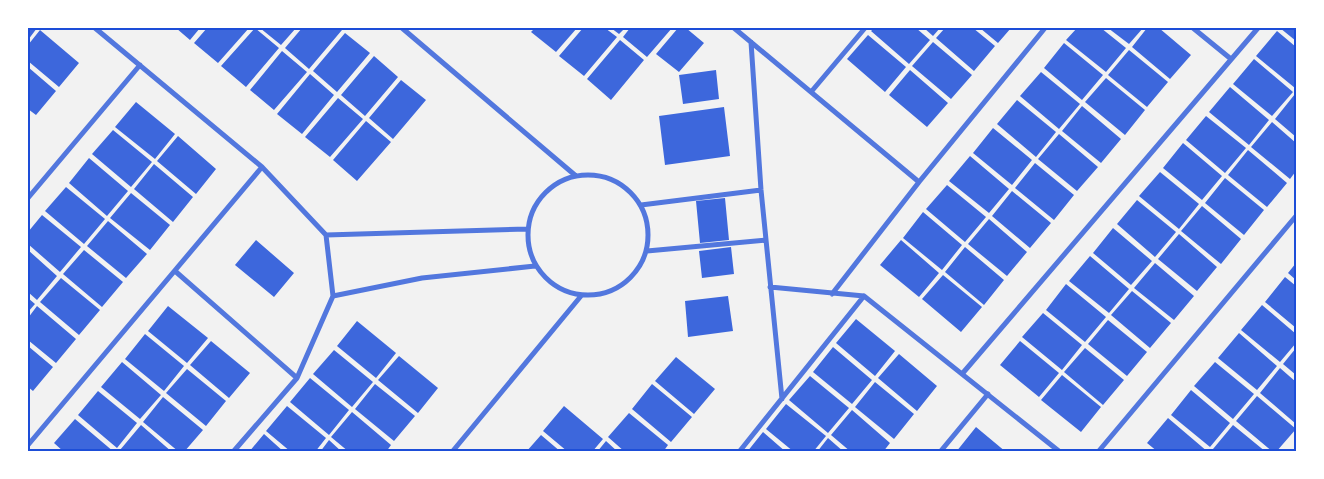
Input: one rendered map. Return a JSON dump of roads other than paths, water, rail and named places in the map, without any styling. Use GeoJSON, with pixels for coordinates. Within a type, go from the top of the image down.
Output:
{"type":"FeatureCollection","features":[{"type":"Feature","properties":{"kind":"street"},"geometry":{"type":"LineString","coordinates":[[95,28],[262,167],[326,235],[333,296],[296,378],[233,452]]}},
{"type":"Feature","properties":{"kind":"street"},"geometry":{"type":"LineString","coordinates":[[402,28],[576,176]]}},
{"type":"Feature","properties":{"kind":"street"},"geometry":{"type":"LineString","coordinates":[[734,28],[919,182]]}},
{"type":"Feature","properties":{"kind":"street"},"geometry":{"type":"LineString","coordinates":[[812,92],[865,28]]}},
{"type":"Feature","properties":{"kind":"street"},"geometry":{"type":"LineString","coordinates":[[832,294],[919,182],[1045,28]]}},
{"type":"Feature","properties":{"kind":"street"},"geometry":{"type":"LineString","coordinates":[[1193,28],[1231,59]]}},
{"type":"Feature","properties":{"kind":"street"},"geometry":{"type":"LineString","coordinates":[[962,374],[1258,28]]}},
{"type":"Feature","properties":{"kind":"street"},"geometry":{"type":"LineString","coordinates":[[751,42],[761,190],[782,399]]}},
{"type":"Feature","properties":{"kind":"street"},"geometry":{"type":"LineString","coordinates":[[28,198],[140,65]]}},
{"type":"Feature","properties":{"kind":"street"},"geometry":{"type":"LineString","coordinates":[[28,445],[262,167]]}},
{"type":"Feature","properties":{"kind":"street"},"geometry":{"type":"LineString","coordinates":[[595,175],[613,179],[629,190],[641,205],[647,220],[649,235],[647,251],[640,267],[629,280],[615,290],[598,295],[581,296],[563,291],[547,281],[535,266],[528,248],[527,229],[533,210],[543,194],[558,182],[576,176],[595,175]]}},
{"type":"Feature","properties":{"kind":"street"},"geometry":{"type":"LineString","coordinates":[[641,205],[761,190]]}},
{"type":"Feature","properties":{"kind":"street"},"geometry":{"type":"LineString","coordinates":[[1098,452],[1296,216]]}},
{"type":"Feature","properties":{"kind":"street"},"geometry":{"type":"LineString","coordinates":[[326,235],[527,229]]}},
{"type":"Feature","properties":{"kind":"street"},"geometry":{"type":"LineString","coordinates":[[647,251],[766,240]]}},
{"type":"Feature","properties":{"kind":"street"},"geometry":{"type":"LineString","coordinates":[[333,296],[422,278],[535,266]]}},
{"type":"Feature","properties":{"kind":"street"},"geometry":{"type":"LineString","coordinates":[[175,271],[296,378]]}},
{"type":"Feature","properties":{"kind":"street"},"geometry":{"type":"LineString","coordinates":[[770,287],[864,296],[1060,452]]}},
{"type":"Feature","properties":{"kind":"street"},"geometry":{"type":"LineString","coordinates":[[452,452],[581,296]]}},
{"type":"Feature","properties":{"kind":"street"},"geometry":{"type":"LineString","coordinates":[[739,452],[864,296]]}},
{"type":"Feature","properties":{"kind":"street"},"geometry":{"type":"LineString","coordinates":[[940,452],[988,394]]}}]}
